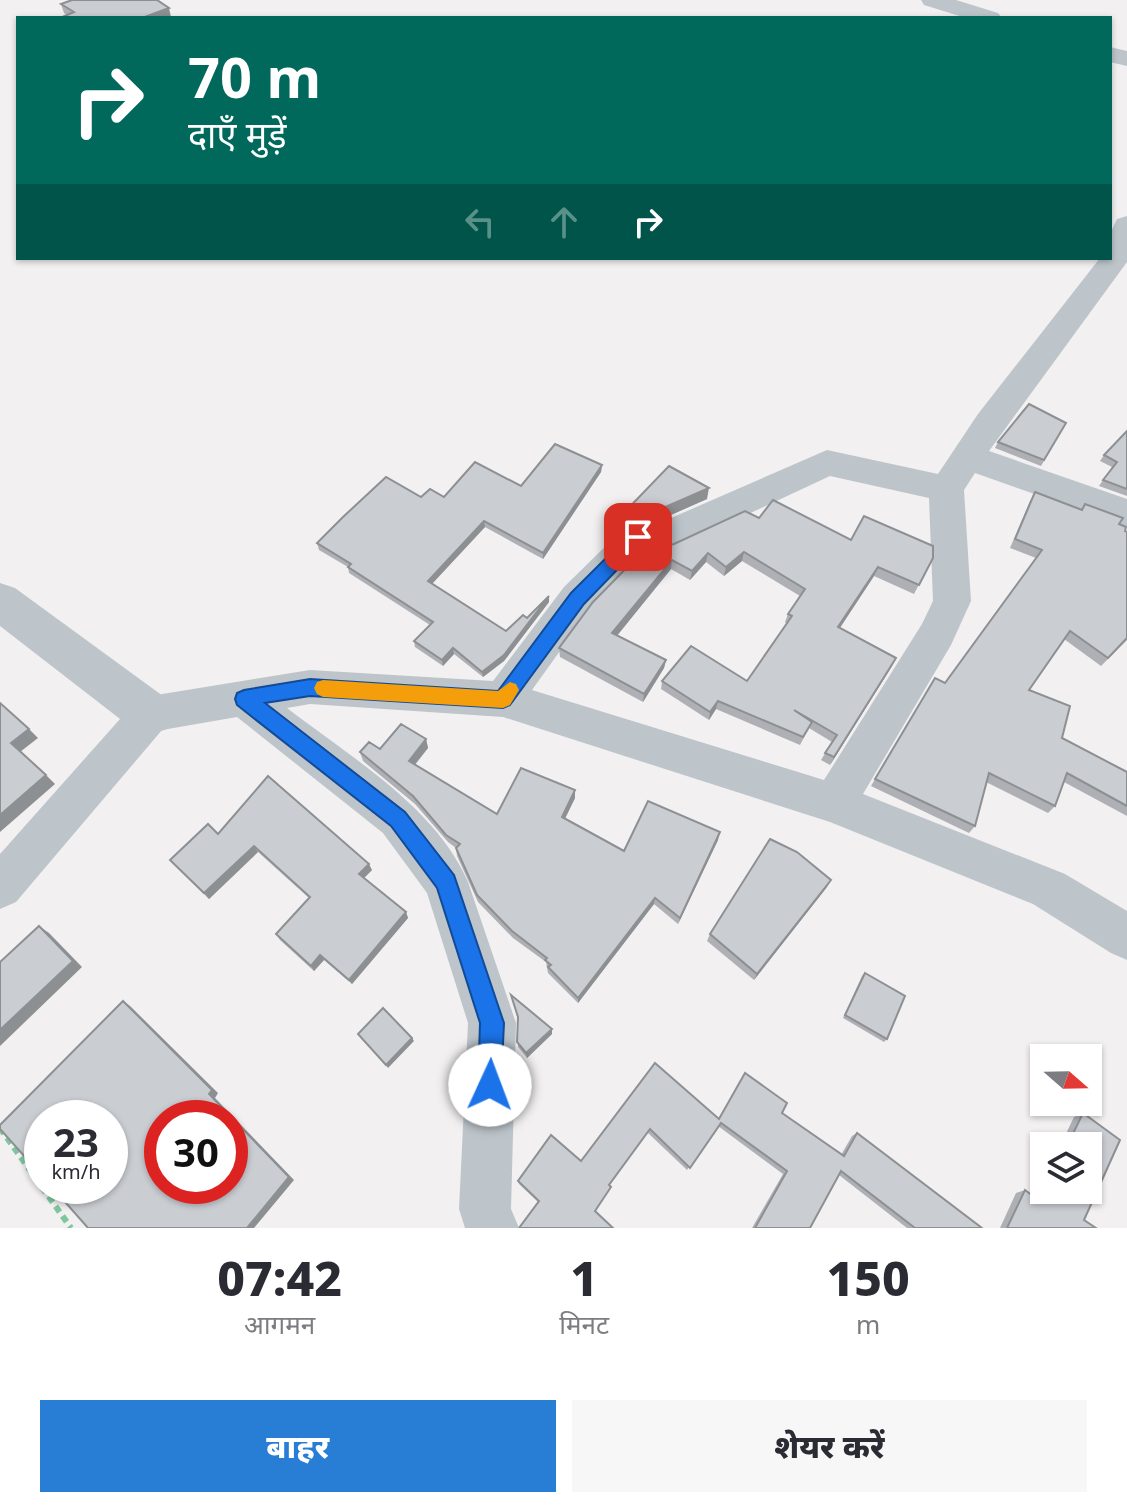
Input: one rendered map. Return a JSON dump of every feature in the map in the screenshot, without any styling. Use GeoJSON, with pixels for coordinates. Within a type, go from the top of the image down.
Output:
{"type":"FeatureCollection","features":[{"type":"Feature","properties":{"kind":"street"},"geometry":{"type":"LineString","coordinates":[[932,0],[984,16]]}},
{"type":"Feature","properties":{"kind":"street"},"geometry":{"type":"LineString","coordinates":[[834,803],[937,634],[952,601],[946,489],[1118,254],[1127,225]]}},
{"type":"Feature","properties":{"kind":"street"},"geometry":{"type":"LineString","coordinates":[[968,457],[1127,513]]}},
{"type":"Feature","properties":{"kind":"street"},"geometry":{"type":"LineString","coordinates":[[503,699],[577,598],[638,537],[658,540],[827,463],[946,489]]}},
{"type":"Feature","properties":{"kind":"street"},"geometry":{"type":"LineString","coordinates":[[0,601],[150,714]]}},
{"type":"Feature","properties":{"kind":"street"},"geometry":{"type":"LineString","coordinates":[[0,887],[150,714],[310,687],[503,699],[834,803],[1049,889],[1127,937]]}},
{"type":"Feature","properties":{"kind":"street"},"geometry":{"type":"LineString","coordinates":[[244,699],[398,819],[446,882],[492,1023],[485,1209],[492,1228]]}},
{"type":"Feature","properties":{"kind":"path"},"geometry":{"type":"LineString","coordinates":[[0,1128],[71,1228]]}},
{"type":"Feature","properties":{"kind":"building"},"geometry":{"type":"Polygon","coordinates":[[[72,0],[157,0],[169,8],[147,16],[65,16],[74,12],[61,4],[72,0]]]}},
{"type":"Feature","properties":{"kind":"building"},"geometry":{"type":"Polygon","coordinates":[[[1029,404],[1066,423],[1044,460],[998,442],[1029,404]]]}},
{"type":"Feature","properties":{"kind":"building"},"geometry":{"type":"Polygon","coordinates":[[[1127,431],[1127,489],[1103,480],[1117,462],[1104,455],[1127,431]]]}},
{"type":"Feature","properties":{"kind":"building"},"geometry":{"type":"Polygon","coordinates":[[[555,444],[602,465],[543,553],[484,521],[428,581],[506,631],[523,615],[527,618],[549,596],[504,655],[482,672],[453,648],[442,660],[414,641],[433,622],[317,543],[386,477],[421,497],[430,489],[444,497],[475,462],[521,486],[555,444]]]}},
{"type":"Feature","properties":{"kind":"building"},"geometry":{"type":"Polygon","coordinates":[[[669,466],[709,488],[656,511],[639,509],[625,513],[616,521],[669,466]]]}},
{"type":"Feature","properties":{"kind":"building"},"geometry":{"type":"Polygon","coordinates":[[[1035,492],[1082,510],[1085,504],[1123,518],[1119,524],[1126,527],[1127,638],[1108,658],[1070,631],[1029,690],[1070,706],[1062,738],[1127,772],[1127,806],[1067,773],[1055,806],[989,773],[975,826],[875,779],[935,678],[945,683],[1042,550],[1015,539],[1035,492]]]}},
{"type":"Feature","properties":{"kind":"building"},"geometry":{"type":"Polygon","coordinates":[[[773,500],[851,540],[864,516],[933,546],[933,558],[919,585],[878,567],[838,627],[896,658],[834,757],[825,753],[837,735],[794,710],[812,722],[803,737],[718,701],[710,712],[662,681],[691,646],[747,681],[792,616],[788,614],[805,589],[744,552],[726,567],[708,553],[692,571],[672,560],[612,633],[666,660],[644,694],[559,648],[593,602],[648,546],[660,548],[674,544],[745,511],[759,518],[773,500]]]}},
{"type":"Feature","properties":{"kind":"building"},"geometry":{"type":"Polygon","coordinates":[[[0,703],[29,729],[11,743],[46,775],[0,815],[0,703]]]}},
{"type":"Feature","properties":{"kind":"building"},"geometry":{"type":"Polygon","coordinates":[[[401,724],[426,739],[409,761],[497,814],[521,768],[575,790],[562,817],[624,851],[648,801],[720,832],[680,918],[655,898],[578,998],[548,967],[551,965],[545,960],[547,958],[512,931],[477,895],[456,848],[460,844],[446,835],[413,796],[360,752],[369,742],[380,749],[401,724]]]}},
{"type":"Feature","properties":{"kind":"building"},"geometry":{"type":"Polygon","coordinates":[[[268,776],[369,864],[359,874],[406,912],[349,980],[320,955],[311,966],[276,934],[310,897],[254,846],[204,893],[170,860],[208,824],[218,834],[268,776]]]}},
{"type":"Feature","properties":{"kind":"building"},"geometry":{"type":"Polygon","coordinates":[[[770,839],[797,852],[831,880],[757,974],[710,934],[770,839]]]}},
{"type":"Feature","properties":{"kind":"building"},"geometry":{"type":"Polygon","coordinates":[[[39,926],[73,961],[0,1030],[0,962],[39,926]]]}},
{"type":"Feature","properties":{"kind":"building"},"geometry":{"type":"Polygon","coordinates":[[[865,973],[905,996],[887,1039],[845,1015],[865,973]]]}},
{"type":"Feature","properties":{"kind":"building"},"geometry":{"type":"Polygon","coordinates":[[[511,995],[552,1029],[526,1053],[517,1042],[518,1017],[511,995]]]}},
{"type":"Feature","properties":{"kind":"building"},"geometry":{"type":"Polygon","coordinates":[[[123,1001],[212,1090],[209,1094],[215,1100],[144,1100],[144,1204],[248,1204],[248,1134],[289,1177],[247,1228],[88,1228],[67,1204],[128,1204],[128,1100],[25,1100],[123,1001]]]}},
{"type":"Feature","properties":{"kind":"building"},"geometry":{"type":"Polygon","coordinates":[[[383,1008],[412,1038],[386,1065],[358,1034],[383,1008]]]}},
{"type":"Feature","properties":{"kind":"building"},"geometry":{"type":"Polygon","coordinates":[[[655,1063],[719,1119],[745,1073],[787,1103],[782,1113],[844,1156],[857,1133],[982,1228],[915,1228],[841,1171],[810,1228],[755,1228],[787,1171],[721,1123],[690,1168],[650,1129],[609,1185],[611,1187],[595,1211],[613,1228],[519,1228],[539,1201],[518,1181],[551,1135],[581,1161],[655,1063]]]}},
{"type":"Feature","properties":{"kind":"building"},"geometry":{"type":"Polygon","coordinates":[[[24,1101],[24,1156],[0,1129],[0,1125],[24,1101]]]}},
{"type":"Feature","properties":{"kind":"building"},"geometry":{"type":"Polygon","coordinates":[[[1082,1116],[1087,1116],[1120,1140],[1102,1180],[1102,1132],[1074,1132],[1082,1116]]]}},
{"type":"Feature","properties":{"kind":"building"},"geometry":{"type":"Polygon","coordinates":[[[1025,1190],[1030,1194],[1030,1204],[1091,1204],[1084,1220],[1096,1228],[1007,1228],[1025,1190]]]}},
{"type":"Feature","properties":{"kind":"slow traffic"},"geometry":{"type":"LineString","coordinates":[[323,688],[503,699],[510,690]]}},
{"type":"Feature","properties":{"kind":"route"},"geometry":{"type":"LineString","coordinates":[[490,1085],[492,1023],[446,882],[398,819],[244,699],[310,687],[503,699],[577,598],[638,537]]}}]}
